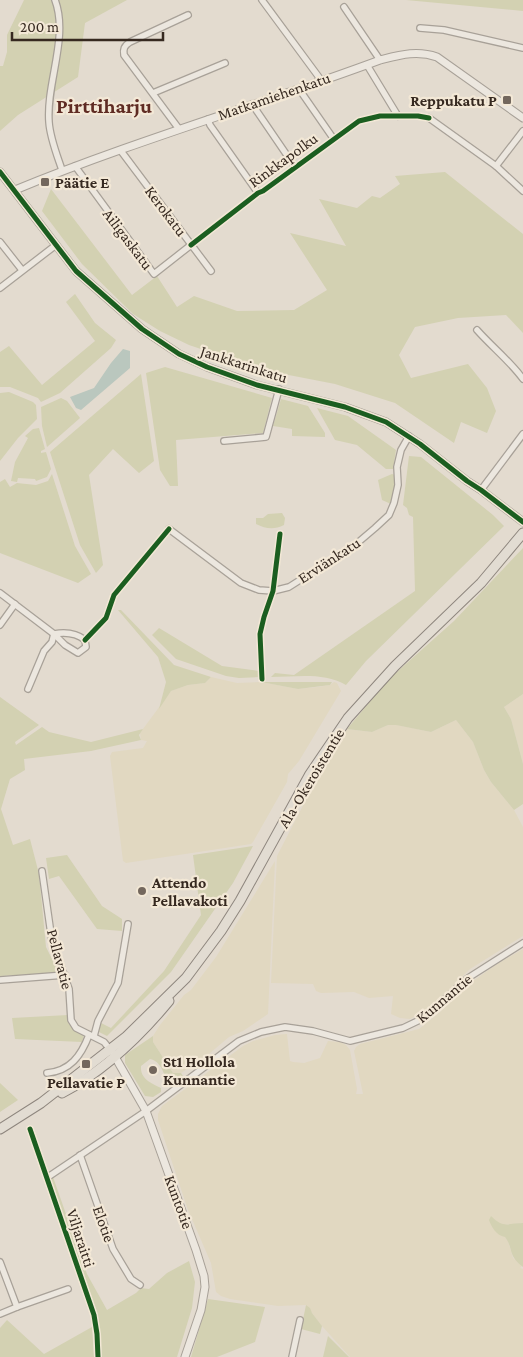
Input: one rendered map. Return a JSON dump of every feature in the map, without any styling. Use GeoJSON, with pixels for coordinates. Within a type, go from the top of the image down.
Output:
{"type":"FeatureCollection","features":[{"type":"Feature","properties":{"kind":"main road","name":"Ala-Okeroistentie"},"geometry":{"type":"LineString","coordinates":[[0,1130],[41,1103],[81,1081],[112,1052],[156,1017],[221,931],[240,901],[303,785],[323,752],[344,724],[364,698],[394,666],[481,583],[523,534]]}},
{"type":"Feature","properties":{"kind":"street"},"geometry":{"type":"LineString","coordinates":[[55,0],[60,21],[51,87],[49,122],[53,143],[62,170]]}},
{"type":"Feature","properties":{"kind":"street"},"geometry":{"type":"LineString","coordinates":[[262,0],[321,80]]}},
{"type":"Feature","properties":{"kind":"street"},"geometry":{"type":"LineString","coordinates":[[344,7],[380,60]]}},
{"type":"Feature","properties":{"kind":"street"},"geometry":{"type":"LineString","coordinates":[[179,129],[124,55],[124,48],[130,42],[188,15]]}},
{"type":"Feature","properties":{"kind":"street"},"geometry":{"type":"LineString","coordinates":[[420,28],[444,30],[523,48]]}},
{"type":"Feature","properties":{"kind":"street","name":"Matkamiehenkatu"},"geometry":{"type":"LineString","coordinates":[[15,190],[62,170],[121,151],[179,129],[380,60],[413,52],[426,53],[437,57],[523,118]]}},
{"type":"Feature","properties":{"kind":"street"},"geometry":{"type":"LineString","coordinates":[[153,93],[225,63]]}},
{"type":"Feature","properties":{"kind":"street"},"geometry":{"type":"LineString","coordinates":[[367,65],[398,116]]}},
{"type":"Feature","properties":{"kind":"street"},"geometry":{"type":"LineString","coordinates":[[299,89],[333,138]]}},
{"type":"Feature","properties":{"kind":"street"},"geometry":{"type":"LineString","coordinates":[[252,104],[295,167]]}},
{"type":"Feature","properties":{"kind":"street"},"geometry":{"type":"LineString","coordinates":[[429,118],[496,166],[523,191]]}},
{"type":"Feature","properties":{"kind":"street"},"geometry":{"type":"LineString","coordinates":[[208,119],[210,125],[258,193]]}},
{"type":"Feature","properties":{"kind":"street"},"geometry":{"type":"LineString","coordinates":[[496,166],[523,131]]}},
{"type":"Feature","properties":{"kind":"street","name":"Kerokatu"},"geometry":{"type":"LineString","coordinates":[[121,151],[211,271]]}},
{"type":"Feature","properties":{"kind":"street","name":"Ailigaskatu"},"geometry":{"type":"LineString","coordinates":[[75,166],[154,274],[191,245]]}},
{"type":"Feature","properties":{"kind":"street","name":"Jankkarinkatu"},"geometry":{"type":"LineString","coordinates":[[0,172],[76,270],[142,330],[179,354],[208,367],[257,385],[345,407],[386,422],[409,436],[523,522]]}},
{"type":"Feature","properties":{"kind":"street"},"geometry":{"type":"LineString","coordinates":[[0,242],[22,270]]}},
{"type":"Feature","properties":{"kind":"street"},"geometry":{"type":"LineString","coordinates":[[0,288],[56,244]]}},
{"type":"Feature","properties":{"kind":"street"},"geometry":{"type":"LineString","coordinates":[[477,330],[492,347],[514,366],[523,379]]}},
{"type":"Feature","properties":{"kind":"street"},"geometry":{"type":"LineString","coordinates":[[224,440],[266,436],[279,389]]}},
{"type":"Feature","properties":{"kind":"street"},"geometry":{"type":"LineString","coordinates":[[481,490],[523,434]]}},
{"type":"Feature","properties":{"kind":"street","name":"Erviänkatu"},"geometry":{"type":"LineString","coordinates":[[169,529],[241,583],[259,590],[273,591],[289,586],[355,545],[376,528],[388,515],[394,503],[398,485],[398,467],[401,450],[409,436]]}},
{"type":"Feature","properties":{"kind":"street"},"geometry":{"type":"LineString","coordinates":[[0,593],[54,634],[65,645],[78,653],[86,647],[85,640],[80,636],[62,633],[54,634]]}},
{"type":"Feature","properties":{"kind":"street"},"geometry":{"type":"LineString","coordinates":[[0,625],[15,604]]}},
{"type":"Feature","properties":{"kind":"street"},"geometry":{"type":"LineString","coordinates":[[28,689],[44,651],[52,642],[54,634]]}},
{"type":"Feature","properties":{"kind":"street","name":"Pellavatie"},"geometry":{"type":"LineString","coordinates":[[42,871],[52,941],[69,989],[71,1020],[76,1028],[104,1042],[112,1052]]}},
{"type":"Feature","properties":{"kind":"street"},"geometry":{"type":"LineString","coordinates":[[47,1073],[64,1069],[75,1062],[81,1054],[118,983],[128,924]]}},
{"type":"Feature","properties":{"kind":"street","name":"Kunnantie"},"geometry":{"type":"LineString","coordinates":[[48,1177],[146,1111],[229,1046],[261,1032],[285,1027],[297,1028],[350,1041],[414,1024],[435,1010],[468,978],[523,942]]}},
{"type":"Feature","properties":{"kind":"street"},"geometry":{"type":"LineString","coordinates":[[0,980],[65,975]]}},
{"type":"Feature","properties":{"kind":"street","name":"Kuntotie"},"geometry":{"type":"LineString","coordinates":[[112,1052],[146,1111],[204,1276],[205,1287],[201,1310],[185,1357]]}},
{"type":"Feature","properties":{"kind":"street","name":"Elotie"},"geometry":{"type":"LineString","coordinates":[[80,1155],[113,1249],[131,1279],[140,1285]]}},
{"type":"Feature","properties":{"kind":"street"},"geometry":{"type":"LineString","coordinates":[[0,1262],[17,1307]]}},
{"type":"Feature","properties":{"kind":"street"},"geometry":{"type":"LineString","coordinates":[[0,1314],[68,1289]]}},
{"type":"Feature","properties":{"kind":"street"},"geometry":{"type":"LineString","coordinates":[[292,1357],[300,1320]]}},
{"type":"Feature","properties":{"kind":"shaded area"},"geometry":{"type":"Polygon","coordinates":[[[24,0],[127,0],[85,23],[78,77],[18,115],[0,131],[0,66],[3,66],[7,52],[7,35],[24,0]]]}},
{"type":"Feature","properties":{"kind":"shaded area"},"geometry":{"type":"Polygon","coordinates":[[[406,0],[523,0],[523,11],[406,0]]]}},
{"type":"Feature","properties":{"kind":"shaded area"},"geometry":{"type":"Polygon","coordinates":[[[445,172],[523,234],[523,333],[506,315],[458,318],[415,327],[399,355],[411,378],[468,364],[487,388],[496,411],[487,433],[461,422],[454,443],[395,403],[335,384],[263,370],[189,345],[160,331],[133,314],[82,264],[42,211],[51,189],[132,295],[157,276],[177,307],[194,296],[237,311],[294,310],[327,290],[290,233],[346,246],[319,199],[357,208],[372,196],[380,198],[400,184],[395,176],[445,172]]]}},
{"type":"Feature","properties":{"kind":"shaded area"},"geometry":{"type":"Polygon","coordinates":[[[75,294],[95,323],[116,340],[111,348],[60,393],[41,402],[38,398],[10,387],[0,387],[0,352],[9,346],[42,385],[95,341],[66,302],[75,294]]]}},
{"type":"Feature","properties":{"kind":"shaded area"},"geometry":{"type":"Polygon","coordinates":[[[123,349],[130,351],[130,368],[81,410],[76,408],[70,397],[94,388],[123,349]]]}},
{"type":"Feature","properties":{"kind":"shaded area"},"geometry":{"type":"Polygon","coordinates":[[[165,367],[272,398],[263,433],[176,440],[178,486],[170,486],[160,470],[146,373],[165,367]]]}},
{"type":"Feature","properties":{"kind":"shaded area"},"geometry":{"type":"Polygon","coordinates":[[[141,374],[154,461],[139,473],[113,449],[89,475],[103,565],[96,573],[80,545],[50,452],[141,374]]]}},
{"type":"Feature","properties":{"kind":"shaded area"},"geometry":{"type":"Polygon","coordinates":[[[9,392],[33,402],[36,405],[37,419],[18,438],[0,461],[0,393],[9,392]]]}},
{"type":"Feature","properties":{"kind":"shaded area"},"geometry":{"type":"Polygon","coordinates":[[[61,398],[67,401],[80,418],[47,447],[42,426],[41,407],[61,398]]]}},
{"type":"Feature","properties":{"kind":"shaded area"},"geometry":{"type":"Polygon","coordinates":[[[281,399],[308,406],[325,433],[325,437],[292,436],[292,429],[273,426],[281,399]]]}},
{"type":"Feature","properties":{"kind":"shaded area"},"geometry":{"type":"Polygon","coordinates":[[[317,408],[348,416],[396,450],[393,469],[386,469],[357,445],[335,440],[317,408]]]}},
{"type":"Feature","properties":{"kind":"shaded area"},"geometry":{"type":"Polygon","coordinates":[[[39,428],[45,449],[41,453],[46,452],[51,469],[47,477],[36,481],[35,479],[18,478],[17,482],[11,481],[15,462],[28,438],[25,436],[33,429],[39,428]]]}},
{"type":"Feature","properties":{"kind":"shaded area"},"geometry":{"type":"Polygon","coordinates":[[[409,456],[421,457],[504,526],[366,661],[346,685],[329,678],[271,677],[275,673],[294,675],[415,591],[413,517],[409,515],[407,508],[403,505],[409,456]]]}},
{"type":"Feature","properties":{"kind":"shaded area"},"geometry":{"type":"Polygon","coordinates":[[[52,474],[75,546],[91,574],[78,583],[0,553],[0,482],[5,479],[10,487],[17,483],[36,485],[48,481],[52,474]]]}},
{"type":"Feature","properties":{"kind":"shaded area"},"geometry":{"type":"Polygon","coordinates":[[[392,474],[395,475],[396,485],[391,504],[382,500],[378,480],[392,474]]]}},
{"type":"Feature","properties":{"kind":"shaded area"},"geometry":{"type":"Polygon","coordinates":[[[282,513],[285,518],[284,525],[280,527],[270,528],[256,524],[256,518],[263,518],[268,514],[282,513]]]}},
{"type":"Feature","properties":{"kind":"shaded area"},"geometry":{"type":"Polygon","coordinates":[[[523,548],[523,694],[504,707],[511,719],[523,764],[523,804],[514,810],[491,782],[473,742],[456,720],[431,732],[396,725],[388,725],[372,732],[347,729],[389,679],[454,621],[523,548]]]}},
{"type":"Feature","properties":{"kind":"shaded area"},"geometry":{"type":"Polygon","coordinates":[[[118,610],[121,610],[174,665],[211,677],[205,683],[188,685],[171,691],[159,709],[166,682],[158,657],[118,610]]]}},
{"type":"Feature","properties":{"kind":"shaded area"},"geometry":{"type":"Polygon","coordinates":[[[159,628],[222,666],[259,671],[259,677],[239,678],[226,676],[176,659],[152,635],[159,628]]]}},
{"type":"Feature","properties":{"kind":"shaded area"},"geometry":{"type":"Polygon","coordinates":[[[211,677],[237,683],[261,682],[298,689],[330,685],[334,682],[337,683],[341,691],[299,761],[288,774],[287,782],[251,844],[126,863],[123,861],[110,756],[112,752],[143,748],[147,741],[141,740],[140,733],[171,691],[188,685],[205,683],[211,677]]]}},
{"type":"Feature","properties":{"kind":"shaded area"},"geometry":{"type":"Polygon","coordinates":[[[261,682],[332,682],[330,685],[298,689],[261,682]]]}},
{"type":"Feature","properties":{"kind":"shaded area"},"geometry":{"type":"Polygon","coordinates":[[[523,694],[523,764],[511,719],[504,707],[523,694]]]}},
{"type":"Feature","properties":{"kind":"shaded area"},"geometry":{"type":"Polygon","coordinates":[[[0,697],[39,725],[15,742],[16,745],[42,727],[49,732],[91,742],[143,729],[139,735],[141,740],[91,751],[24,759],[25,770],[10,779],[1,809],[13,845],[30,839],[39,874],[46,947],[59,973],[0,976],[0,697]]]}},
{"type":"Feature","properties":{"kind":"shaded area"},"geometry":{"type":"Polygon","coordinates":[[[456,720],[473,742],[491,782],[514,810],[523,827],[523,936],[470,969],[430,1009],[410,1019],[400,1018],[391,1014],[393,996],[369,998],[354,992],[321,993],[316,991],[313,984],[271,983],[277,856],[311,790],[347,729],[372,732],[388,725],[397,725],[431,732],[456,720]]]}},
{"type":"Feature","properties":{"kind":"shaded area"},"geometry":{"type":"Polygon","coordinates":[[[253,846],[233,883],[171,972],[107,1036],[99,1032],[101,1023],[111,1028],[164,971],[201,915],[193,855],[253,846]]]}},
{"type":"Feature","properties":{"kind":"shaded area"},"geometry":{"type":"Polygon","coordinates":[[[67,855],[102,906],[122,919],[122,931],[97,929],[59,876],[49,879],[46,858],[67,855]]]}},
{"type":"Feature","properties":{"kind":"shaded area"},"geometry":{"type":"Polygon","coordinates":[[[275,861],[268,1014],[243,1031],[229,1037],[203,1059],[181,1073],[173,1073],[153,1042],[153,1036],[216,957],[275,861]]]}},
{"type":"Feature","properties":{"kind":"shaded area"},"geometry":{"type":"Polygon","coordinates":[[[523,949],[523,1223],[503,1225],[491,1217],[508,1241],[513,1258],[522,1266],[520,1268],[523,1269],[523,1357],[350,1357],[306,1305],[278,1306],[230,1299],[216,1292],[211,1263],[188,1210],[158,1120],[158,1114],[162,1106],[243,1046],[275,1035],[287,1034],[290,1061],[293,1062],[304,1063],[320,1058],[328,1041],[340,1042],[346,1045],[350,1050],[357,1089],[356,1094],[363,1094],[354,1051],[356,1047],[360,1044],[419,1029],[440,1012],[463,988],[497,964],[523,949]]]}},
{"type":"Feature","properties":{"kind":"shaded area"},"geometry":{"type":"Polygon","coordinates":[[[68,1015],[69,1024],[84,1035],[82,1042],[15,1039],[12,1018],[68,1015]]]}},
{"type":"Feature","properties":{"kind":"shaded area"},"geometry":{"type":"Polygon","coordinates":[[[153,1036],[153,1042],[173,1073],[181,1073],[183,1076],[172,1084],[168,1084],[157,1062],[150,1059],[141,1066],[141,1070],[147,1080],[161,1088],[161,1092],[153,1097],[145,1096],[125,1063],[125,1055],[153,1036]]]}},
{"type":"Feature","properties":{"kind":"shaded area"},"geometry":{"type":"Polygon","coordinates":[[[0,1083],[18,1100],[0,1112],[0,1083]]]}},
{"type":"Feature","properties":{"kind":"shaded area"},"geometry":{"type":"Polygon","coordinates":[[[53,1177],[87,1274],[107,1310],[141,1288],[149,1289],[167,1273],[189,1261],[195,1282],[192,1308],[177,1357],[100,1357],[100,1331],[97,1314],[50,1179],[53,1177]]]}},
{"type":"Feature","properties":{"kind":"shaded area"},"geometry":{"type":"Polygon","coordinates":[[[491,1216],[503,1224],[523,1223],[523,1267],[515,1259],[505,1237],[499,1235],[493,1228],[489,1220],[491,1216]]]}},
{"type":"Feature","properties":{"kind":"shaded area"},"geometry":{"type":"Polygon","coordinates":[[[208,1299],[265,1307],[255,1342],[217,1357],[191,1357],[208,1299]]]}},
{"type":"Feature","properties":{"kind":"shaded area"},"geometry":{"type":"Polygon","coordinates":[[[306,1305],[322,1326],[320,1334],[301,1329],[306,1305]]]}},
{"type":"Feature","properties":{"kind":"shaded area"},"geometry":{"type":"Polygon","coordinates":[[[7,1320],[44,1354],[92,1327],[94,1357],[0,1357],[0,1328],[7,1320]]]}},
{"type":"Feature","properties":{"kind":"shaded area"},"geometry":{"type":"Polygon","coordinates":[[[328,1336],[349,1357],[323,1357],[328,1336]]]}},
{"type":"Feature","properties":{"kind":"cycle path","name":"Rinkkapolku"},"geometry":{"type":"LineString","coordinates":[[191,245],[258,193],[359,121],[380,116],[418,116],[429,118]]}},
{"type":"Feature","properties":{"kind":"cycle path"},"geometry":{"type":"LineString","coordinates":[[0,172],[76,271],[142,329],[179,354],[207,367],[257,385],[345,407],[386,422],[420,444],[523,522]]}},
{"type":"Feature","properties":{"kind":"cycle path"},"geometry":{"type":"LineString","coordinates":[[85,640],[106,618],[114,595],[169,529]]}},
{"type":"Feature","properties":{"kind":"cycle path"},"geometry":{"type":"LineString","coordinates":[[262,679],[260,634],[273,591],[280,534]]}},
{"type":"Feature","properties":{"kind":"cycle path","name":"Viljaraitti"},"geometry":{"type":"LineString","coordinates":[[30,1129],[94,1315],[98,1357]]}},
{"type":"Feature","properties":{"kind":"place","name":"Reppukatu P"},"geometry":{"type":"Point","coordinates":[507,100]}},
{"type":"Feature","properties":{"kind":"place","name":"Päätie E"},"geometry":{"type":"Point","coordinates":[45,182]}},
{"type":"Feature","properties":{"kind":"place","name":"Attendo Pellavakoti"},"geometry":{"type":"Point","coordinates":[142,891]}},
{"type":"Feature","properties":{"kind":"place","name":"Pellavatie P"},"geometry":{"type":"Point","coordinates":[86,1064]}},
{"type":"Feature","properties":{"kind":"place","name":"St1 Hollola Kunnantie"},"geometry":{"type":"Point","coordinates":[153,1070]}},
{"type":"Feature","properties":{"kind":"district","name":"Pirttiharju"},"geometry":{"type":"Point","coordinates":[104,106]}}]}
